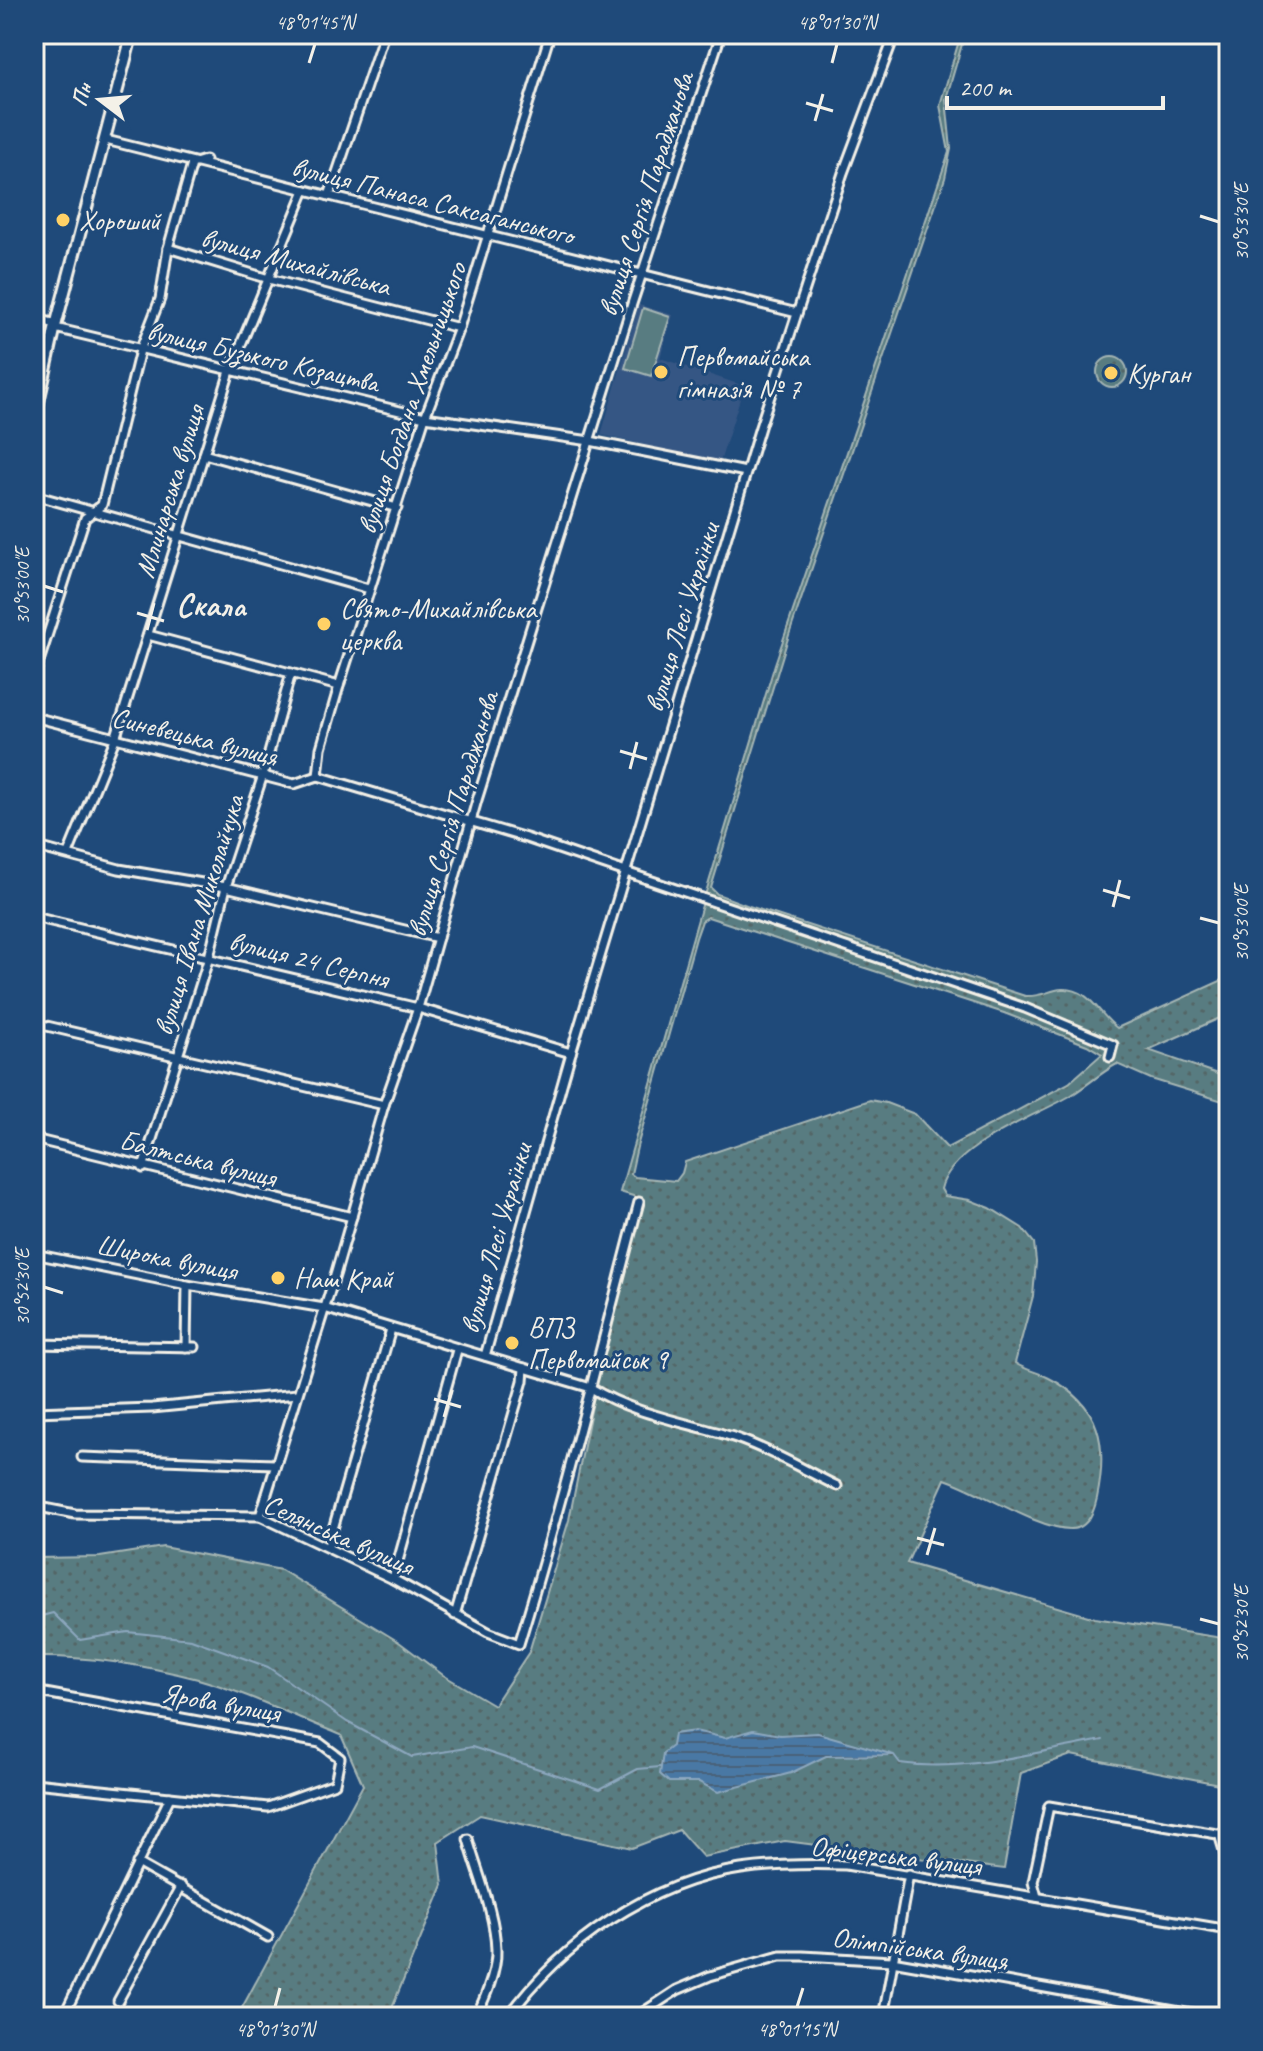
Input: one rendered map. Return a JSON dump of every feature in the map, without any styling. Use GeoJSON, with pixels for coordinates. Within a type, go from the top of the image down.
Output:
{"type":"FeatureCollection","features":[{"type":"Feature","properties":{"kind":"street"},"geometry":{"type":"LineString","coordinates":[[35,417],[55,326],[132,34]]}},
{"type":"Feature","properties":{"kind":"street"},"geometry":{"type":"LineString","coordinates":[[329,196],[384,34]]}},
{"type":"Feature","properties":{"kind":"street","name":"вулиця Богдана Хмельницького"},"geometry":{"type":"LineString","coordinates":[[318,776],[321,748],[369,589],[425,417],[459,328],[550,34]]}},
{"type":"Feature","properties":{"kind":"street","name":"вулиця Сергія Параджанова"},"geometry":{"type":"LineString","coordinates":[[260,1516],[641,276],[721,34]]}},
{"type":"Feature","properties":{"kind":"street","name":"вулиця Лесі Українки"},"geometry":{"type":"LineString","coordinates":[[485,1356],[571,1053],[746,472],[843,173],[895,34]]}},
{"type":"Feature","properties":{"kind":"street","name":"вулиця Панаса Саксаганського"},"geometry":{"type":"LineString","coordinates":[[106,140],[797,313]]}},
{"type":"Feature","properties":{"kind":"street"},"geometry":{"type":"LineString","coordinates":[[34,677],[85,518],[102,505],[140,350],[160,299],[168,248],[192,164],[205,160]]}},
{"type":"Feature","properties":{"kind":"street","name":"Млинарська вулиця"},"geometry":{"type":"LineString","coordinates":[[68,854],[115,739],[230,371],[305,190]]}},
{"type":"Feature","properties":{"kind":"street","name":"вулиця Михайлівська"},"geometry":{"type":"LineString","coordinates":[[168,248],[269,279],[459,328]]}},
{"type":"Feature","properties":{"kind":"street","name":"вулиця Бузького Козацтва"},"geometry":{"type":"LineString","coordinates":[[34,318],[140,350],[425,417],[590,441],[746,472]]}},
{"type":"Feature","properties":{"kind":"street"},"geometry":{"type":"LineString","coordinates":[[204,454],[397,508]]}},
{"type":"Feature","properties":{"kind":"street"},"geometry":{"type":"LineString","coordinates":[[34,495],[369,589]]}},
{"type":"Feature","properties":{"kind":"street"},"geometry":{"type":"LineString","coordinates":[[148,635],[339,686]]}},
{"type":"Feature","properties":{"kind":"street","name":"вулиця Івана Миколайчука"},"geometry":{"type":"LineString","coordinates":[[143,1168],[209,957],[226,887],[263,775],[291,673]]}},
{"type":"Feature","properties":{"kind":"street","name":"Синевецька вулиця"},"geometry":{"type":"LineString","coordinates":[[34,717],[294,784],[318,776],[526,838],[1025,1008],[1113,1045],[1110,1057]]}},
{"type":"Feature","properties":{"kind":"street"},"geometry":{"type":"LineString","coordinates":[[34,846],[119,869],[226,887],[438,938]]}},
{"type":"Feature","properties":{"kind":"street","name":"вулиця 24 Серпня"},"geometry":{"type":"LineString","coordinates":[[34,917],[418,1008],[571,1053]]}},
{"type":"Feature","properties":{"kind":"street"},"geometry":{"type":"LineString","coordinates":[[34,1023],[384,1105]]}},
{"type":"Feature","properties":{"kind":"street","name":"Балтська вулиця"},"geometry":{"type":"LineString","coordinates":[[34,1139],[352,1217]]}},
{"type":"Feature","properties":{"kind":"street"},"geometry":{"type":"LineString","coordinates":[[591,1388],[639,1202]]}},
{"type":"Feature","properties":{"kind":"street","name":"Широка вулиця"},"geometry":{"type":"LineString","coordinates":[[34,1254],[187,1285],[324,1308],[591,1388],[648,1413],[739,1439],[837,1486]]}},
{"type":"Feature","properties":{"kind":"street"},"geometry":{"type":"LineString","coordinates":[[34,1344],[190,1347],[187,1285]]}},
{"type":"Feature","properties":{"kind":"street"},"geometry":{"type":"LineString","coordinates":[[328,1546],[391,1329]]}},
{"type":"Feature","properties":{"kind":"street","name":"вулиця Лесі Українки"},"geometry":{"type":"LineString","coordinates":[[393,1579],[457,1350]]}},
{"type":"Feature","properties":{"kind":"street"},"geometry":{"type":"LineString","coordinates":[[455,1615],[523,1381],[524,1368]]}},
{"type":"Feature","properties":{"kind":"street","name":"Селянська вулиця"},"geometry":{"type":"LineString","coordinates":[[34,1506],[75,1514],[260,1516],[328,1546],[455,1615],[519,1644],[552,1536],[591,1388]]}},
{"type":"Feature","properties":{"kind":"street"},"geometry":{"type":"LineString","coordinates":[[34,1412],[152,1408],[297,1394]]}},
{"type":"Feature","properties":{"kind":"street"},"geometry":{"type":"LineString","coordinates":[[82,1457],[275,1464]]}},
{"type":"Feature","properties":{"kind":"street","name":"Ярова вулиця"},"geometry":{"type":"LineString","coordinates":[[34,1691],[320,1743],[340,1758],[335,1783],[268,1807],[170,1797]]}},
{"type":"Feature","properties":{"kind":"street"},"geometry":{"type":"LineString","coordinates":[[34,1783],[170,1797],[63,2017]]}},
{"type":"Feature","properties":{"kind":"street"},"geometry":{"type":"LineString","coordinates":[[1037,1897],[1033,1882],[1049,1806],[1229,1836]]}},
{"type":"Feature","properties":{"kind":"street"},"geometry":{"type":"LineString","coordinates":[[1219,1834],[1229,1867]]}},
{"type":"Feature","properties":{"kind":"street"},"geometry":{"type":"LineString","coordinates":[[468,1839],[492,1923],[496,1951],[485,1996],[476,2017]]}},
{"type":"Feature","properties":{"kind":"street"},"geometry":{"type":"LineString","coordinates":[[137,1863],[268,1937]]}},
{"type":"Feature","properties":{"kind":"street","name":"Офіцерська вулиця"},"geometry":{"type":"LineString","coordinates":[[508,2017],[557,1962],[602,1926],[678,1884],[738,1869],[788,1864],[846,1865],[1229,1930]]}},
{"type":"Feature","properties":{"kind":"street"},"geometry":{"type":"LineString","coordinates":[[883,2017],[909,1874]]}},
{"type":"Feature","properties":{"kind":"street"},"geometry":{"type":"LineString","coordinates":[[118,2001],[181,1886]]}},
{"type":"Feature","properties":{"kind":"street","name":"Олімпійська вулиця"},"geometry":{"type":"LineString","coordinates":[[636,2017],[677,1990],[710,1976],[780,1956],[892,1961],[1209,2017]]}},
{"type":"Feature","properties":{"kind":"shaded area","name":"Первомайська гімназія № 7"},"geometry":{"type":"Polygon","coordinates":[[[639,305],[673,315],[660,358],[744,386],[720,462],[601,435],[639,305]]]}},
{"type":"Feature","properties":{"kind":"shaded area"},"geometry":{"type":"Polygon","coordinates":[[[753,1730],[780,1735],[818,1733],[894,1755],[826,1756],[791,1773],[718,1792],[699,1782],[669,1782],[660,1774],[663,1753],[672,1746],[674,1734],[695,1731],[725,1738],[753,1730]]]}},
{"type":"Feature","properties":{"kind":"green space"},"geometry":{"type":"Polygon","coordinates":[[[961,34],[965,34],[946,99],[951,149],[945,178],[789,635],[711,888],[717,894],[749,906],[1025,996],[1062,989],[1079,992],[1117,1028],[1229,977],[1229,1014],[1148,1050],[1229,1078],[1229,1103],[1151,1079],[1117,1064],[1070,1096],[977,1146],[960,1159],[948,1174],[941,1189],[945,1196],[970,1200],[990,1208],[1022,1228],[1034,1243],[1033,1296],[1015,1363],[1066,1388],[1090,1413],[1100,1444],[1100,1479],[1092,1514],[1081,1526],[1071,1529],[1026,1517],[945,1479],[907,1563],[1095,1618],[1229,1639],[1229,1786],[1071,1755],[1021,1773],[1004,1869],[785,1841],[703,1857],[679,1830],[632,1848],[480,1815],[438,1842],[443,1885],[388,2017],[237,2017],[363,1785],[341,1735],[198,1679],[116,1662],[34,1657],[34,1558],[100,1557],[163,1547],[281,1570],[494,1705],[529,1652],[569,1520],[596,1386],[643,1199],[620,1192],[775,664],[949,152],[940,105],[961,34]],[[708,917],[702,921],[696,938],[631,1174],[676,1181],[685,1162],[870,1100],[915,1114],[947,1148],[1069,1083],[1102,1054],[1087,1045],[1004,1013],[708,917]]]}},
{"type":"Feature","properties":{"kind":"green space"},"geometry":{"type":"Polygon","coordinates":[[[643,308],[670,317],[651,376],[625,368],[643,308]]]}},
{"type":"Feature","properties":{"kind":"green space"},"geometry":{"type":"Polygon","coordinates":[[[1112,357],[1118,358],[1126,366],[1126,378],[1118,386],[1112,387],[1106,386],[1098,378],[1097,372],[1098,366],[1106,358],[1112,357]]]}},
{"type":"Feature","properties":{"kind":"waterway"},"geometry":{"type":"LineString","coordinates":[[34,1618],[53,1613],[80,1640],[128,1632],[191,1639],[268,1667],[347,1722],[412,1757],[472,1747],[600,1789],[638,1769],[660,1767]]}},
{"type":"Feature","properties":{"kind":"waterway"},"geometry":{"type":"LineString","coordinates":[[894,1755],[900,1763],[951,1765],[1103,1740]]}},
{"type":"Feature","properties":{"kind":"place","name":"Хороший"},"geometry":{"type":"Point","coordinates":[63,220]}},
{"type":"Feature","properties":{"kind":"place","name":"Первомайська гімназія № 7"},"geometry":{"type":"Point","coordinates":[661,372]}},
{"type":"Feature","properties":{"kind":"place","name":"Курган"},"geometry":{"type":"Point","coordinates":[1111,373]}},
{"type":"Feature","properties":{"kind":"place","name":"Свято-Михайлівська церква"},"geometry":{"type":"Point","coordinates":[324,624]}},
{"type":"Feature","properties":{"kind":"place","name":"Наш Край"},"geometry":{"type":"Point","coordinates":[278,1278]}},
{"type":"Feature","properties":{"kind":"place","name":"ВПЗ Первомайськ 9"},"geometry":{"type":"Point","coordinates":[512,1343]}},
{"type":"Feature","properties":{"kind":"district","name":"Скала"},"geometry":{"type":"Point","coordinates":[211,605]}}]}
